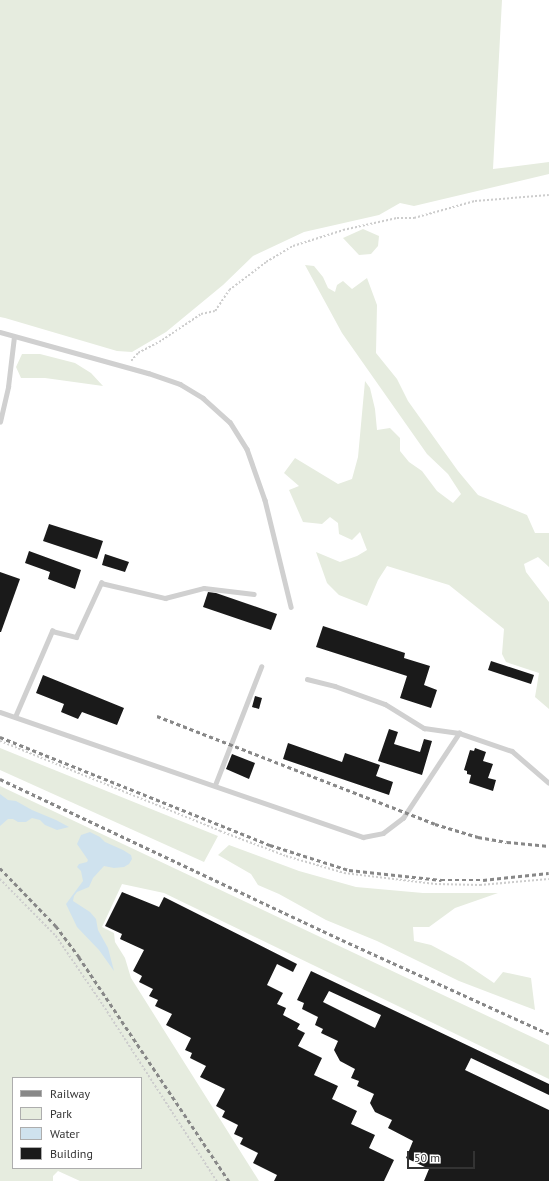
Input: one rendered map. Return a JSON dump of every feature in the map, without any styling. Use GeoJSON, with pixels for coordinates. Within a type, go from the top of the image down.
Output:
{"type":"FeatureCollection","features":[{"type":"Feature","properties":{"kind":"lane"},"geometry":{"type":"LineString","coordinates":[[0,332],[180,384],[203,398],[230,422],[248,449],[265,500],[291,607]]}},
{"type":"Feature","properties":{"kind":"lane"},"geometry":{"type":"LineString","coordinates":[[0,422],[8,387],[14,337]]}},
{"type":"Feature","properties":{"kind":"lane"},"geometry":{"type":"LineString","coordinates":[[15,717],[52,632],[76,637],[101,583],[165,598],[204,588],[254,594]]}},
{"type":"Feature","properties":{"kind":"lane"},"geometry":{"type":"LineString","coordinates":[[215,785],[261,666]]}},
{"type":"Feature","properties":{"kind":"lane"},"geometry":{"type":"LineString","coordinates":[[307,679],[335,686],[385,704],[424,728],[459,733],[512,751],[548,782]]}},
{"type":"Feature","properties":{"kind":"lane"},"geometry":{"type":"LineString","coordinates":[[0,712],[363,837],[383,833],[403,818],[459,733]]}},
{"type":"Feature","properties":{"kind":"path"},"geometry":{"type":"LineString","coordinates":[[128,368],[138,353],[162,340],[201,314],[214,311],[228,290],[266,262],[293,246],[343,230],[397,218],[414,218],[475,201],[549,195]]}},
{"type":"Feature","properties":{"kind":"path"},"geometry":{"type":"LineString","coordinates":[[0,741],[227,834],[286,856],[344,873],[435,884],[480,885],[549,879]]}},
{"type":"Feature","properties":{"kind":"path"},"geometry":{"type":"LineString","coordinates":[[0,879],[56,936],[103,1005],[217,1181]]}},
{"type":"Feature","properties":{"kind":"green space"},"geometry":{"type":"Polygon","coordinates":[[[0,0],[502,0],[493,169],[549,162],[549,174],[414,206],[400,203],[379,215],[304,232],[253,256],[223,285],[166,332],[132,352],[117,351],[0,317],[0,0]]]}},
{"type":"Feature","properties":{"kind":"green space"},"geometry":{"type":"Polygon","coordinates":[[[363,229],[379,236],[378,246],[371,254],[359,255],[343,238],[363,229]]]}},
{"type":"Feature","properties":{"kind":"green space"},"geometry":{"type":"Polygon","coordinates":[[[305,265],[314,266],[323,277],[328,288],[335,292],[337,285],[343,281],[352,289],[367,278],[377,305],[376,353],[397,379],[408,401],[458,471],[478,495],[527,515],[535,533],[549,533],[549,567],[538,557],[524,564],[526,572],[549,602],[549,709],[535,697],[539,673],[506,662],[502,654],[504,629],[449,585],[387,566],[378,580],[367,606],[339,595],[327,583],[316,552],[340,562],[357,556],[367,550],[360,532],[352,540],[339,534],[338,523],[330,517],[322,524],[303,522],[289,490],[299,486],[284,473],[295,458],[338,484],[352,479],[358,457],[365,381],[370,388],[375,409],[377,430],[390,428],[400,438],[400,451],[409,462],[422,471],[437,491],[453,503],[461,494],[448,474],[427,454],[342,333],[305,265]]]}},
{"type":"Feature","properties":{"kind":"green space"},"geometry":{"type":"Polygon","coordinates":[[[22,354],[40,354],[75,363],[91,373],[103,386],[45,378],[21,378],[16,367],[22,354]]]}},
{"type":"Feature","properties":{"kind":"green space"},"geometry":{"type":"Polygon","coordinates":[[[0,748],[218,836],[204,862],[0,770],[0,748]]]}},
{"type":"Feature","properties":{"kind":"green space"},"geometry":{"type":"Polygon","coordinates":[[[0,786],[549,1045],[549,1079],[164,893],[122,884],[102,927],[114,933],[115,942],[125,958],[131,978],[259,1181],[80,1181],[58,1171],[53,1176],[53,1181],[0,1181],[0,786]]]}},
{"type":"Feature","properties":{"kind":"green space"},"geometry":{"type":"Polygon","coordinates":[[[229,845],[299,871],[356,887],[423,893],[498,893],[455,908],[429,927],[413,927],[414,941],[431,945],[463,962],[494,983],[503,972],[531,978],[535,1010],[459,981],[377,941],[326,920],[279,894],[258,885],[251,874],[218,855],[229,845]]]}},
{"type":"Feature","properties":{"kind":"water"},"geometry":{"type":"Polygon","coordinates":[[[0,794],[8,800],[16,801],[69,827],[57,830],[45,825],[40,820],[32,818],[26,822],[18,822],[13,819],[8,819],[0,826],[0,794]]]}},
{"type":"Feature","properties":{"kind":"water"},"geometry":{"type":"Polygon","coordinates":[[[90,832],[100,837],[105,842],[131,855],[132,859],[129,864],[124,867],[114,868],[104,866],[93,878],[89,887],[77,892],[73,901],[90,912],[96,919],[98,930],[108,948],[114,971],[99,950],[77,927],[66,904],[83,881],[81,871],[77,867],[79,864],[87,862],[88,860],[77,844],[81,835],[90,832]]]}},
{"type":"Feature","properties":{"kind":"building"},"geometry":{"type":"Polygon","coordinates":[[[49,524],[103,541],[97,559],[43,541],[49,524]]]}},
{"type":"Feature","properties":{"kind":"building"},"geometry":{"type":"Polygon","coordinates":[[[29,551],[81,570],[75,589],[48,579],[50,572],[25,563],[29,551]]]}},
{"type":"Feature","properties":{"kind":"building"},"geometry":{"type":"Polygon","coordinates":[[[105,554],[129,562],[125,572],[102,565],[105,554]]]}},
{"type":"Feature","properties":{"kind":"building"},"geometry":{"type":"Polygon","coordinates":[[[0,572],[20,579],[1,632],[0,632],[0,572]]]}},
{"type":"Feature","properties":{"kind":"building"},"geometry":{"type":"Polygon","coordinates":[[[208,592],[216,593],[277,614],[271,630],[203,607],[208,592]]]}},
{"type":"Feature","properties":{"kind":"building"},"geometry":{"type":"Polygon","coordinates":[[[323,626],[405,653],[404,658],[430,666],[424,685],[437,690],[431,708],[400,698],[407,676],[316,647],[323,626]]]}},
{"type":"Feature","properties":{"kind":"building"},"geometry":{"type":"Polygon","coordinates":[[[491,661],[534,675],[531,684],[488,670],[491,661]]]}},
{"type":"Feature","properties":{"kind":"building"},"geometry":{"type":"Polygon","coordinates":[[[43,675],[124,708],[117,725],[82,712],[78,719],[61,712],[64,704],[36,693],[43,675]]]}},
{"type":"Feature","properties":{"kind":"building"},"geometry":{"type":"Polygon","coordinates":[[[255,696],[262,698],[259,709],[252,707],[255,696]]]}},
{"type":"Feature","properties":{"kind":"building"},"geometry":{"type":"Polygon","coordinates":[[[389,729],[398,732],[394,744],[420,752],[424,739],[432,741],[422,775],[378,761],[389,729]]]}},
{"type":"Feature","properties":{"kind":"building"},"geometry":{"type":"Polygon","coordinates":[[[288,743],[342,762],[345,753],[380,765],[376,776],[393,782],[389,795],[283,759],[288,743]]]}},
{"type":"Feature","properties":{"kind":"building"},"geometry":{"type":"Polygon","coordinates":[[[475,748],[486,752],[483,761],[493,764],[488,778],[496,780],[493,791],[469,783],[471,775],[467,774],[467,771],[464,770],[470,750],[474,751],[475,748]]]}},
{"type":"Feature","properties":{"kind":"building"},"geometry":{"type":"Polygon","coordinates":[[[232,754],[255,763],[249,779],[226,769],[232,754]]]}},
{"type":"Feature","properties":{"kind":"building"},"geometry":{"type":"Polygon","coordinates":[[[122,892],[159,907],[164,897],[297,964],[293,972],[277,964],[267,985],[283,993],[277,1004],[286,1008],[283,1015],[300,1024],[297,1029],[305,1033],[298,1046],[322,1058],[314,1075],[338,1086],[332,1099],[357,1111],[351,1124],[375,1135],[369,1148],[394,1160],[384,1181],[274,1181],[277,1175],[253,1163],[258,1153],[240,1144],[243,1138],[234,1134],[238,1125],[222,1117],[225,1111],[216,1106],[225,1089],[200,1077],[206,1066],[190,1058],[192,1053],[185,1050],[191,1038],[166,1025],[172,1014],[155,1006],[158,1000],[149,996],[153,989],[139,982],[142,976],[133,971],[144,950],[120,939],[122,934],[105,926],[122,892]]]}},
{"type":"Feature","properties":{"kind":"building"},"geometry":{"type":"Polygon","coordinates":[[[311,971],[549,1084],[549,1095],[471,1058],[465,1070],[549,1110],[549,1181],[424,1181],[429,1169],[406,1158],[413,1141],[388,1128],[392,1120],[375,1112],[370,1103],[374,1094],[357,1086],[359,1081],[351,1078],[355,1069],[340,1061],[334,1050],[338,1041],[321,1033],[323,1029],[315,1025],[318,1017],[302,1009],[304,1003],[297,1000],[311,971]],[[329,991],[323,1002],[375,1028],[381,1015],[329,991]]]}},
{"type":"Feature","properties":{"kind":"railway"},"geometry":{"type":"LineString","coordinates":[[157,716],[435,824],[478,837],[507,842],[549,846]]}},
{"type":"Feature","properties":{"kind":"railway"},"geometry":{"type":"LineString","coordinates":[[0,737],[270,845],[349,870],[441,880],[483,880],[549,873]]}},
{"type":"Feature","properties":{"kind":"railway"},"geometry":{"type":"LineString","coordinates":[[0,779],[342,940],[549,1034]]}},
{"type":"Feature","properties":{"kind":"railway"},"geometry":{"type":"LineString","coordinates":[[0,868],[56,926],[79,957],[229,1181]]}}]}
